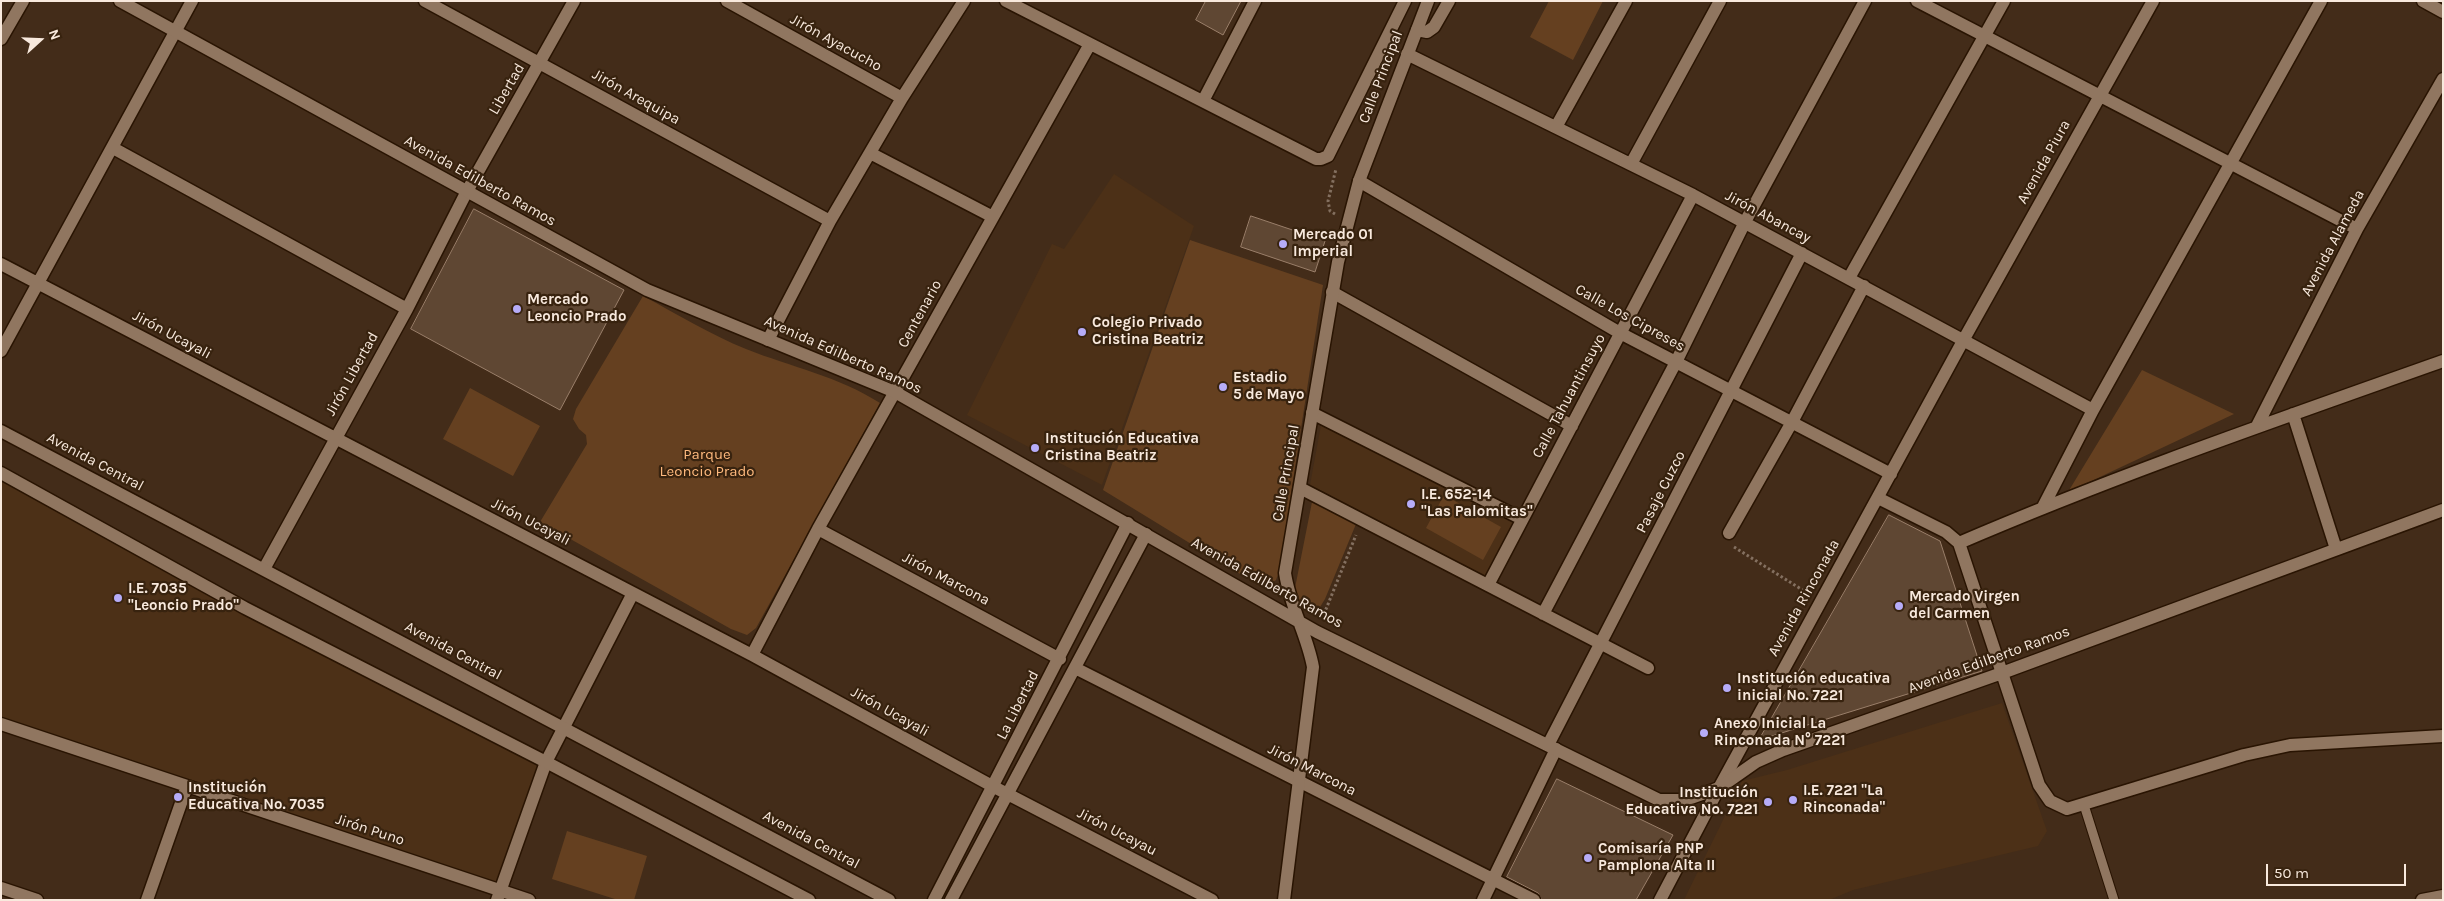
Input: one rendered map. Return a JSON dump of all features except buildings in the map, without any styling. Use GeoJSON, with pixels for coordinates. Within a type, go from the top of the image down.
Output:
{"type":"FeatureCollection","features":[{"type":"Feature","properties":{"kind":"street"},"geometry":{"type":"LineString","coordinates":[[1,39],[23,1]]}},
{"type":"Feature","properties":{"kind":"street","name":"Avenida Edilberto Ramos"},"geometry":{"type":"LineString","coordinates":[[120,1],[466,193],[647,290],[895,392],[1317,632],[1659,800],[1685,800],[1719,788],[1756,762],[1783,750],[2002,673],[2443,510]]}},
{"type":"Feature","properties":{"kind":"street"},"geometry":{"type":"LineString","coordinates":[[1,351],[192,1]]}},
{"type":"Feature","properties":{"kind":"street","name":"Jirón Arequipa"},"geometry":{"type":"LineString","coordinates":[[425,1],[830,221]]}},
{"type":"Feature","properties":{"kind":"street","name":"Libertad"},"geometry":{"type":"LineString","coordinates":[[466,193],[574,1]]}},
{"type":"Feature","properties":{"kind":"street","name":"Jirón Ayacucho"},"geometry":{"type":"LineString","coordinates":[[727,1],[902,98]]}},
{"type":"Feature","properties":{"kind":"street"},"geometry":{"type":"LineString","coordinates":[[768,340],[830,221],[902,98],[964,1]]}},
{"type":"Feature","properties":{"kind":"street"},"geometry":{"type":"LineString","coordinates":[[1006,1],[1321,160],[1328,156],[1405,1]]}},
{"type":"Feature","properties":{"kind":"street"},"geometry":{"type":"LineString","coordinates":[[1203,101],[1255,1]]}},
{"type":"Feature","properties":{"kind":"street","name":"Calle Principal"},"geometry":{"type":"LineString","coordinates":[[1284,900],[1313,668],[1309,644],[1288,596],[1285,573],[1332,292],[1359,181],[1428,1]]}},
{"type":"Feature","properties":{"kind":"street"},"geometry":{"type":"LineString","coordinates":[[1417,30],[1427,32],[1434,27],[1449,1]]}},
{"type":"Feature","properties":{"kind":"street"},"geometry":{"type":"LineString","coordinates":[[1556,127],[1626,1]]}},
{"type":"Feature","properties":{"kind":"street"},"geometry":{"type":"LineString","coordinates":[[1630,164],[1720,1]]}},
{"type":"Feature","properties":{"kind":"street"},"geometry":{"type":"LineString","coordinates":[[1543,614],[1676,362],[1745,222],[1865,1]]}},
{"type":"Feature","properties":{"kind":"street"},"geometry":{"type":"LineString","coordinates":[[1917,1],[2357,229]]}},
{"type":"Feature","properties":{"kind":"street"},"geometry":{"type":"LineString","coordinates":[[1849,278],[1986,37],[2004,1]]}},
{"type":"Feature","properties":{"kind":"street","name":"Avenida Piura"},"geometry":{"type":"LineString","coordinates":[[1964,340],[2153,1]]}},
{"type":"Feature","properties":{"kind":"street"},"geometry":{"type":"LineString","coordinates":[[2043,507],[2093,410],[2321,1]]}},
{"type":"Feature","properties":{"kind":"street"},"geometry":{"type":"LineString","coordinates":[[2423,1],[2443,12]]}},
{"type":"Feature","properties":{"kind":"street","name":"Centenario"},"geometry":{"type":"LineString","coordinates":[[752,655],[818,529],[1090,44]]}},
{"type":"Feature","properties":{"kind":"street","name":"Jirón Abancay"},"geometry":{"type":"LineString","coordinates":[[1407,54],[1693,195],[2093,410]]}},
{"type":"Feature","properties":{"kind":"street","name":"Avenida Alameda"},"geometry":{"type":"LineString","coordinates":[[2257,426],[2357,229],[2443,79]]}},
{"type":"Feature","properties":{"kind":"street"},"geometry":{"type":"LineString","coordinates":[[112,148],[407,309]]}},
{"type":"Feature","properties":{"kind":"street"},"geometry":{"type":"LineString","coordinates":[[870,153],[993,217]]}},
{"type":"Feature","properties":{"kind":"street","name":"Calle Los Cipreses"},"geometry":{"type":"LineString","coordinates":[[1359,181],[1620,333],[1891,474]]}},
{"type":"Feature","properties":{"kind":"street","name":"Jirón Libertad"},"geometry":{"type":"LineString","coordinates":[[264,569],[407,309],[466,193]]}},
{"type":"Feature","properties":{"kind":"street","name":"Calle Tahuantinsuyo"},"geometry":{"type":"LineString","coordinates":[[1488,585],[1693,195]]}},
{"type":"Feature","properties":{"kind":"street","name":"Pasaje Cuzco"},"geometry":{"type":"LineString","coordinates":[[1483,900],[1600,644],[1802,253]]}},
{"type":"Feature","properties":{"kind":"street","name":"Jirón Ucayali"},"geometry":{"type":"LineString","coordinates":[[1,264],[752,655],[1007,794]]}},
{"type":"Feature","properties":{"kind":"street"},"geometry":{"type":"LineString","coordinates":[[1729,533],[1792,422],[1864,286]]}},
{"type":"Feature","properties":{"kind":"street"},"geometry":{"type":"LineString","coordinates":[[1332,292],[1572,426]]}},
{"type":"Feature","properties":{"kind":"street","name":"Avenida Rinconada"},"geometry":{"type":"LineString","coordinates":[[1660,900],[1719,788],[1964,340]]}},
{"type":"Feature","properties":{"kind":"street"},"geometry":{"type":"LineString","coordinates":[[1959,543],[2043,507],[2257,426],[2443,361]]}},
{"type":"Feature","properties":{"kind":"street"},"geometry":{"type":"LineString","coordinates":[[1312,413],[1522,519]]}},
{"type":"Feature","properties":{"kind":"street"},"geometry":{"type":"LineString","coordinates":[[2293,414],[2336,549]]}},
{"type":"Feature","properties":{"kind":"street","name":"Avenida Central"},"geometry":{"type":"LineString","coordinates":[[1,432],[889,900]]}},
{"type":"Feature","properties":{"kind":"street"},"geometry":{"type":"LineString","coordinates":[[1,473],[245,608],[546,762],[809,900]]}},
{"type":"Feature","properties":{"kind":"street"},"geometry":{"type":"LineString","coordinates":[[1300,488],[1648,668]]}},
{"type":"Feature","properties":{"kind":"street"},"geometry":{"type":"LineString","coordinates":[[1878,498],[1946,532],[1959,543],[2039,785],[2050,801],[2067,808],[2084,805],[2244,755],[2290,745],[2443,736]]}},
{"type":"Feature","properties":{"kind":"street","name":"La Libertad"},"geometry":{"type":"LineString","coordinates":[[934,900],[994,787],[1128,524]]}},
{"type":"Feature","properties":{"kind":"street","name":"Jirón Marcona"},"geometry":{"type":"LineString","coordinates":[[818,529],[1060,658]]}},
{"type":"Feature","properties":{"kind":"street"},"geometry":{"type":"LineString","coordinates":[[951,900],[1146,534]]}},
{"type":"Feature","properties":{"kind":"street"},"geometry":{"type":"LineString","coordinates":[[499,895],[546,762],[633,593]]}},
{"type":"Feature","properties":{"kind":"street","name":"Jirón Marcona"},"geometry":{"type":"LineString","coordinates":[[1075,668],[1534,900]]}},
{"type":"Feature","properties":{"kind":"street","name":"Jirón Puno"},"geometry":{"type":"LineString","coordinates":[[1,724],[187,786],[499,895],[529,900]]}},
{"type":"Feature","properties":{"kind":"street"},"geometry":{"type":"LineString","coordinates":[[147,900],[187,786]]}},
{"type":"Feature","properties":{"kind":"street","name":"Jirón Ucayau"},"geometry":{"type":"LineString","coordinates":[[1007,794],[1212,900]]}},
{"type":"Feature","properties":{"kind":"street"},"geometry":{"type":"LineString","coordinates":[[1,888],[37,900]]}},
{"type":"Feature","properties":{"kind":"street"},"geometry":{"type":"LineString","coordinates":[[2422,900],[2443,896]]}},
{"type":"Feature","properties":{"kind":"lane"},"geometry":{"type":"LineString","coordinates":[[2084,805],[2114,900]]}},
{"type":"Feature","properties":{"kind":"path"},"geometry":{"type":"LineString","coordinates":[[1330,211],[1328,201],[1334,174]]}},
{"type":"Feature","properties":{"kind":"path"},"geometry":{"type":"LineString","coordinates":[[1317,632],[1362,520]]}},
{"type":"Feature","properties":{"kind":"path"},"geometry":{"type":"LineString","coordinates":[[1729,533],[1734,547],[1821,602]]}},
{"type":"Feature","properties":{"kind":"shaded area","name":"Colegio Privado Cristina Beatriz"},"geometry":{"type":"Polygon","coordinates":[[[1114,174],[1194,226],[1102,485],[967,415],[1052,244],[1064,249],[1114,174]]]}},
{"type":"Feature","properties":{"kind":"shaded area","name":"I.E. 652-14 \"Las Palomitas\""},"geometry":{"type":"Polygon","coordinates":[[[1321,425],[1513,523],[1487,577],[1310,485],[1321,425]]]}},
{"type":"Feature","properties":{"kind":"shaded area","name":"I.E. 7035 \"Leoncio Prado\""},"geometry":{"type":"Polygon","coordinates":[[[1,473],[544,765],[497,889],[1,724],[1,473]]]}},
{"type":"Feature","properties":{"kind":"shaded area"},"geometry":{"type":"Polygon","coordinates":[[[2002,703],[2047,831],[2038,846],[1853,890],[1829,900],[1684,900],[1742,781],[1787,770],[2002,703]]]}},
{"type":"Feature","properties":{"kind":"green space"},"geometry":{"type":"Polygon","coordinates":[[[1549,1],[1603,1],[1573,60],[1530,37],[1549,1]]]}},
{"type":"Feature","properties":{"kind":"green space","name":"Estadio 5 de Mayo"},"geometry":{"type":"Polygon","coordinates":[[[1190,240],[1323,285],[1279,572],[1276,580],[1269,585],[1255,583],[1103,490],[1190,240]]]}},
{"type":"Feature","properties":{"kind":"green space","name":"Parque Leoncio Prado"},"geometry":{"type":"Polygon","coordinates":[[[643,296],[733,343],[831,379],[880,403],[756,628],[747,635],[731,629],[540,522],[587,444],[586,435],[579,429],[573,419],[576,409],[643,296]]]}},
{"type":"Feature","properties":{"kind":"green space"},"geometry":{"type":"Polygon","coordinates":[[[2142,370],[2234,414],[2068,492],[2142,370]]]}},
{"type":"Feature","properties":{"kind":"green space"},"geometry":{"type":"Polygon","coordinates":[[[470,388],[540,426],[513,476],[443,439],[470,388]]]}},
{"type":"Feature","properties":{"kind":"green space"},"geometry":{"type":"Polygon","coordinates":[[[1444,495],[1501,527],[1483,560],[1426,528],[1444,495]]]}},
{"type":"Feature","properties":{"kind":"green space"},"geometry":{"type":"Polygon","coordinates":[[[1312,502],[1356,524],[1325,599],[1320,607],[1314,609],[1298,601],[1294,593],[1312,502]]]}},
{"type":"Feature","properties":{"kind":"green space"},"geometry":{"type":"Polygon","coordinates":[[[567,831],[647,856],[634,900],[618,900],[552,879],[567,831]]]}},
{"type":"Feature","properties":{"kind":"place","name":"Mercado 01 Imperial"},"geometry":{"type":"Point","coordinates":[1283,244]}},
{"type":"Feature","properties":{"kind":"place","name":"Mercado Leoncio Prado"},"geometry":{"type":"Point","coordinates":[517,309]}},
{"type":"Feature","properties":{"kind":"place","name":"Colegio Privado Cristina Beatriz"},"geometry":{"type":"Point","coordinates":[1082,332]}},
{"type":"Feature","properties":{"kind":"place","name":"Estadio 5 de Mayo"},"geometry":{"type":"Point","coordinates":[1223,387]}},
{"type":"Feature","properties":{"kind":"place","name":"Institución Educativa Cristina Beatriz"},"geometry":{"type":"Point","coordinates":[1035,448]}},
{"type":"Feature","properties":{"kind":"place","name":"I.E. 652-14 \"Las Palomitas\""},"geometry":{"type":"Point","coordinates":[1411,504]}},
{"type":"Feature","properties":{"kind":"place","name":"I.E. 7035 \"Leoncio Prado\""},"geometry":{"type":"Point","coordinates":[118,598]}},
{"type":"Feature","properties":{"kind":"place","name":"Mercado Virgen del Carmen"},"geometry":{"type":"Point","coordinates":[1899,606]}},
{"type":"Feature","properties":{"kind":"place","name":"Institución educativa inicial No. 7221"},"geometry":{"type":"Point","coordinates":[1727,688]}},
{"type":"Feature","properties":{"kind":"place","name":"Anexo Inicial La Rinconada N° 7221"},"geometry":{"type":"Point","coordinates":[1704,733]}},
{"type":"Feature","properties":{"kind":"place","name":"Institución Educativa No. 7035"},"geometry":{"type":"Point","coordinates":[178,797]}},
{"type":"Feature","properties":{"kind":"place","name":"I.E. 7221 \"La Rinconada\""},"geometry":{"type":"Point","coordinates":[1793,800]}},
{"type":"Feature","properties":{"kind":"place","name":"Institución Educativa No. 7221"},"geometry":{"type":"Point","coordinates":[1768,802]}},
{"type":"Feature","properties":{"kind":"place","name":"Comisaría PNP Pamplona Alta II"},"geometry":{"type":"Point","coordinates":[1588,858]}}]}
